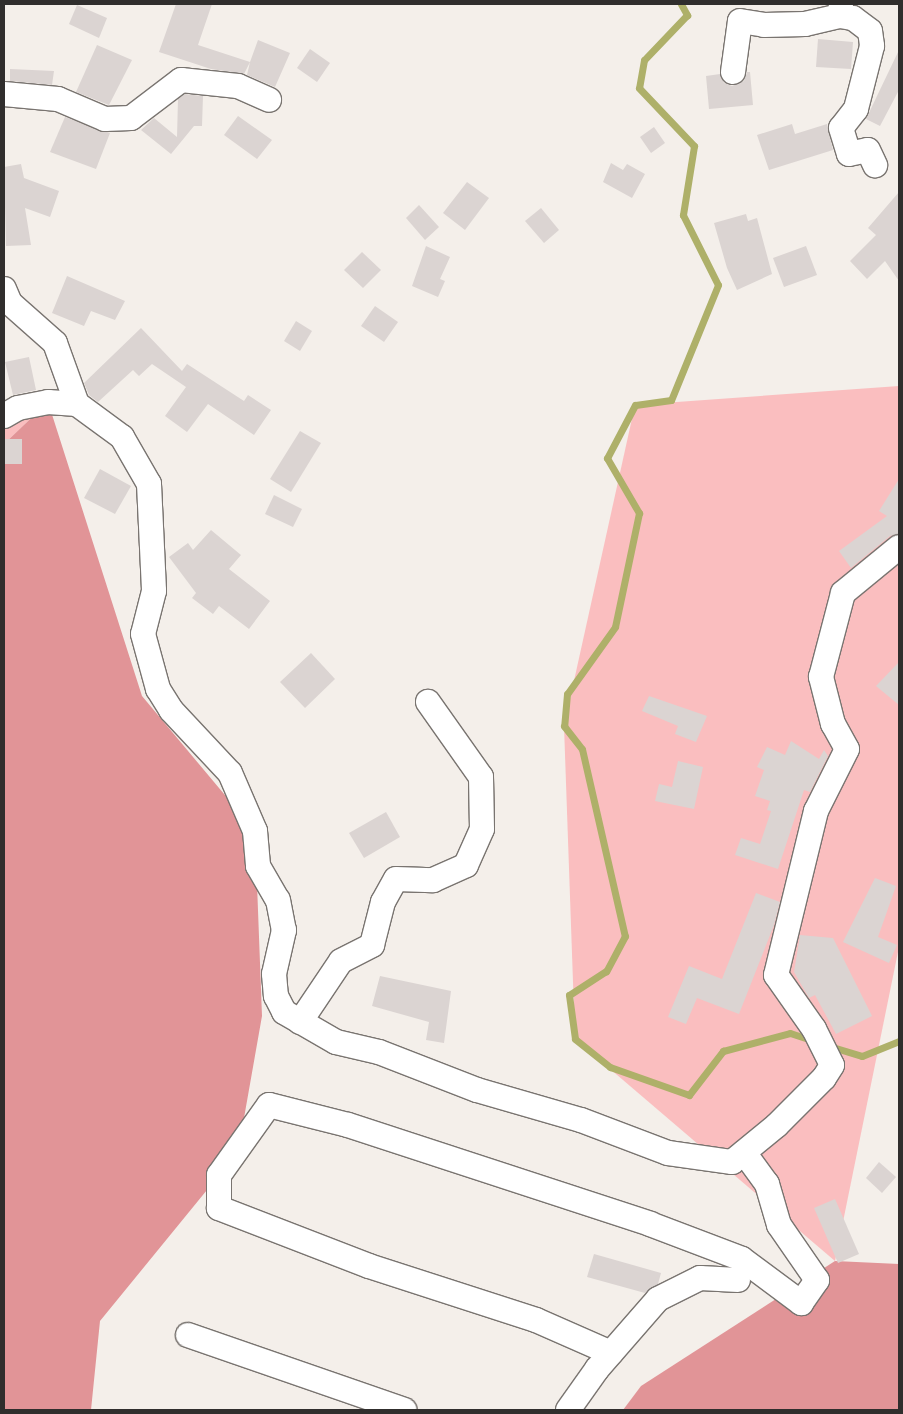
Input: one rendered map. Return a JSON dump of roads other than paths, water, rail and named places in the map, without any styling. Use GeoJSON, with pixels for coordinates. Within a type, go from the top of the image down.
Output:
{"type":"FeatureCollection","features":[{"type":"Feature","properties":{"kind":"street"},"geometry":{"type":"LineString","coordinates":[[733,72],[740,21],[764,25],[805,24],[840,10],[853,18],[870,31],[872,46],[856,109],[841,128],[849,154],[868,150],[875,166]]}},
{"type":"Feature","properties":{"kind":"street"},"geometry":{"type":"LineString","coordinates":[[4,94],[58,99],[105,119],[131,118],[181,80],[238,86],[268,100]]}},
{"type":"Feature","properties":{"kind":"street"},"geometry":{"type":"LineString","coordinates":[[4,289],[10,303],[55,343],[76,404]]}},
{"type":"Feature","properties":{"kind":"street"},"geometry":{"type":"LineString","coordinates":[[4,416],[18,408],[48,402],[76,404],[122,437],[149,484],[154,591],[143,634],[156,680],[171,710],[230,773],[255,831],[258,866],[278,900],[284,930],[274,974],[276,996],[284,1012],[336,1042],[379,1052],[478,1090],[581,1120],[668,1153],[732,1162],[818,1085],[832,1065],[814,1029],[776,975],[816,811],[847,749],[833,724],[821,677],[843,593],[899,547]]}},
{"type":"Feature","properties":{"kind":"street"},"geometry":{"type":"LineString","coordinates":[[300,1022],[341,960],[372,945],[383,902],[396,879],[433,880],[466,865],[482,830],[481,777],[428,702]]}},
{"type":"Feature","properties":{"kind":"street"},"geometry":{"type":"LineString","coordinates":[[610,1353],[536,1320],[369,1266],[219,1208],[219,1175],[269,1105],[348,1125],[650,1224],[742,1259],[802,1303],[817,1280],[779,1225],[767,1184],[744,1152]]}},
{"type":"Feature","properties":{"kind":"street"},"geometry":{"type":"LineString","coordinates":[[568,1410],[610,1353],[658,1298],[700,1278],[738,1280]]}},
{"type":"Feature","properties":{"kind":"street"},"geometry":{"type":"LineString","coordinates":[[188,1335],[404,1410]]}},
{"type":"Feature","properties":{"kind":"waterway"},"geometry":{"type":"LineString","coordinates":[[681,4],[687,15],[644,60],[639,88],[694,146],[683,215],[718,285],[671,400],[635,405],[607,458],[639,513],[615,627],[567,694],[564,726],[582,749],[625,936],[606,971],[569,995],[575,1039],[610,1067],[689,1095],[723,1051],[790,1033],[814,1041]]}},
{"type":"Feature","properties":{"kind":"waterway"},"geometry":{"type":"LineString","coordinates":[[829,1046],[862,1056],[899,1041]]}}]}
